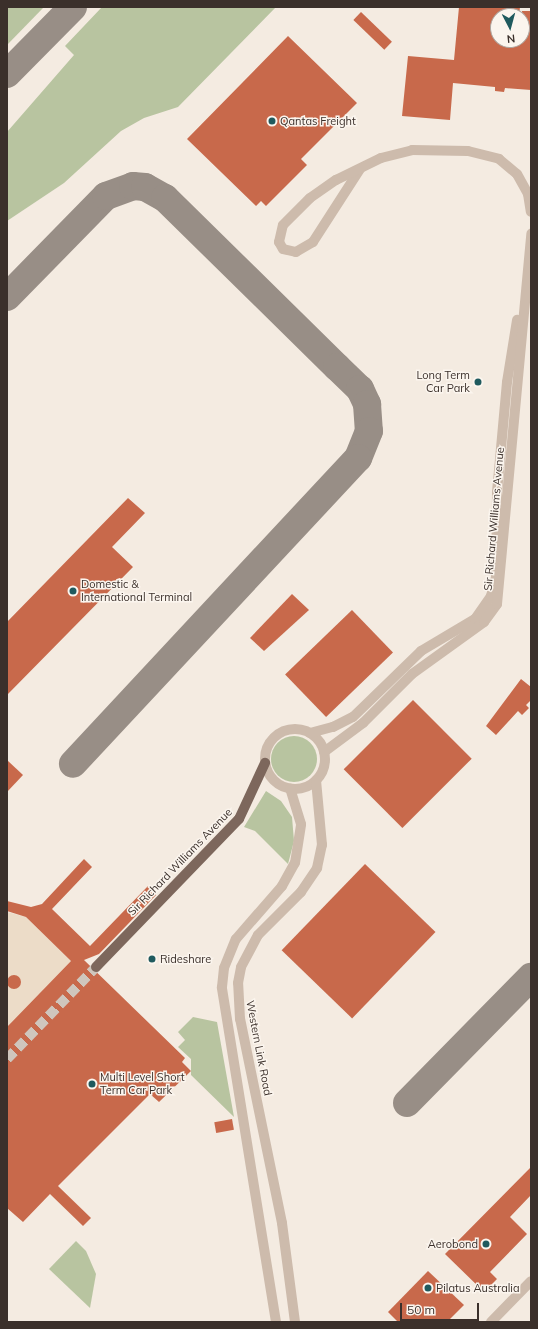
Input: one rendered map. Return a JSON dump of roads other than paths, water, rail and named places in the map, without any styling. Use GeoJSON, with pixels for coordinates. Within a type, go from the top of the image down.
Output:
{"type":"FeatureCollection","features":[{"type":"Feature","properties":{"kind":"main road","name":"Sir Richard Williams Avenue"},"geometry":{"type":"LineString","coordinates":[[96,967],[240,819],[265,763]]}},
{"type":"Feature","properties":{"kind":"street"},"geometry":{"type":"LineString","coordinates":[[360,169],[313,242],[296,252],[283,249],[279,233],[288,218],[315,194],[360,169],[381,158],[424,149],[489,156],[518,174],[528,194],[531,212]]}},
{"type":"Feature","properties":{"kind":"street","name":"Sir Richard Williams Avenue"},"geometry":{"type":"LineString","coordinates":[[324,752],[362,723],[412,674],[484,622],[497,604],[523,303],[531,234]]}},
{"type":"Feature","properties":{"kind":"street","name":"Sir Richard Williams Avenue"},"geometry":{"type":"LineString","coordinates":[[310,733],[333,728],[353,717],[421,651],[475,619],[491,596],[496,577],[497,492],[507,382],[523,303]]}},
{"type":"Feature","properties":{"kind":"street"},"geometry":{"type":"LineString","coordinates":[[291,729],[310,733],[324,752],[323,769],[316,780],[307,786],[290,788],[273,780],[265,763],[266,749],[274,737],[291,729]]}},
{"type":"Feature","properties":{"kind":"street","name":"Western Link Road"},"geometry":{"type":"LineString","coordinates":[[295,1322],[282,1223],[240,1019],[238,983],[241,967],[258,935],[301,892],[317,868],[322,845],[316,780]]}},
{"type":"Feature","properties":{"kind":"street"},"geometry":{"type":"LineString","coordinates":[[276,1322],[222,987],[224,968],[236,939],[282,886],[295,863],[301,824],[290,788]]}},
{"type":"Feature","properties":{"kind":"street"},"geometry":{"type":"LineString","coordinates":[[490,1322],[531,1281]]}},
{"type":"Feature","properties":{"kind":"tunnel"},"geometry":{"type":"LineString","coordinates":[[7,1059],[96,967]]}},
{"type":"Feature","properties":{"kind":"place","name":"Qantas Freight"},"geometry":{"type":"Point","coordinates":[272,121]}},
{"type":"Feature","properties":{"kind":"place","name":"Long Term Car Park"},"geometry":{"type":"Point","coordinates":[478,382]}},
{"type":"Feature","properties":{"kind":"place","name":"Domestic & International Terminal"},"geometry":{"type":"Point","coordinates":[73,591]}},
{"type":"Feature","properties":{"kind":"place","name":"Rideshare"},"geometry":{"type":"Point","coordinates":[152,959]}},
{"type":"Feature","properties":{"kind":"place","name":"Multi Level Short Term Car Park"},"geometry":{"type":"Point","coordinates":[92,1084]}},
{"type":"Feature","properties":{"kind":"place","name":"Aerobond"},"geometry":{"type":"Point","coordinates":[486,1244]}},
{"type":"Feature","properties":{"kind":"place","name":"Pilatus Australia"},"geometry":{"type":"Point","coordinates":[428,1288]}}]}
